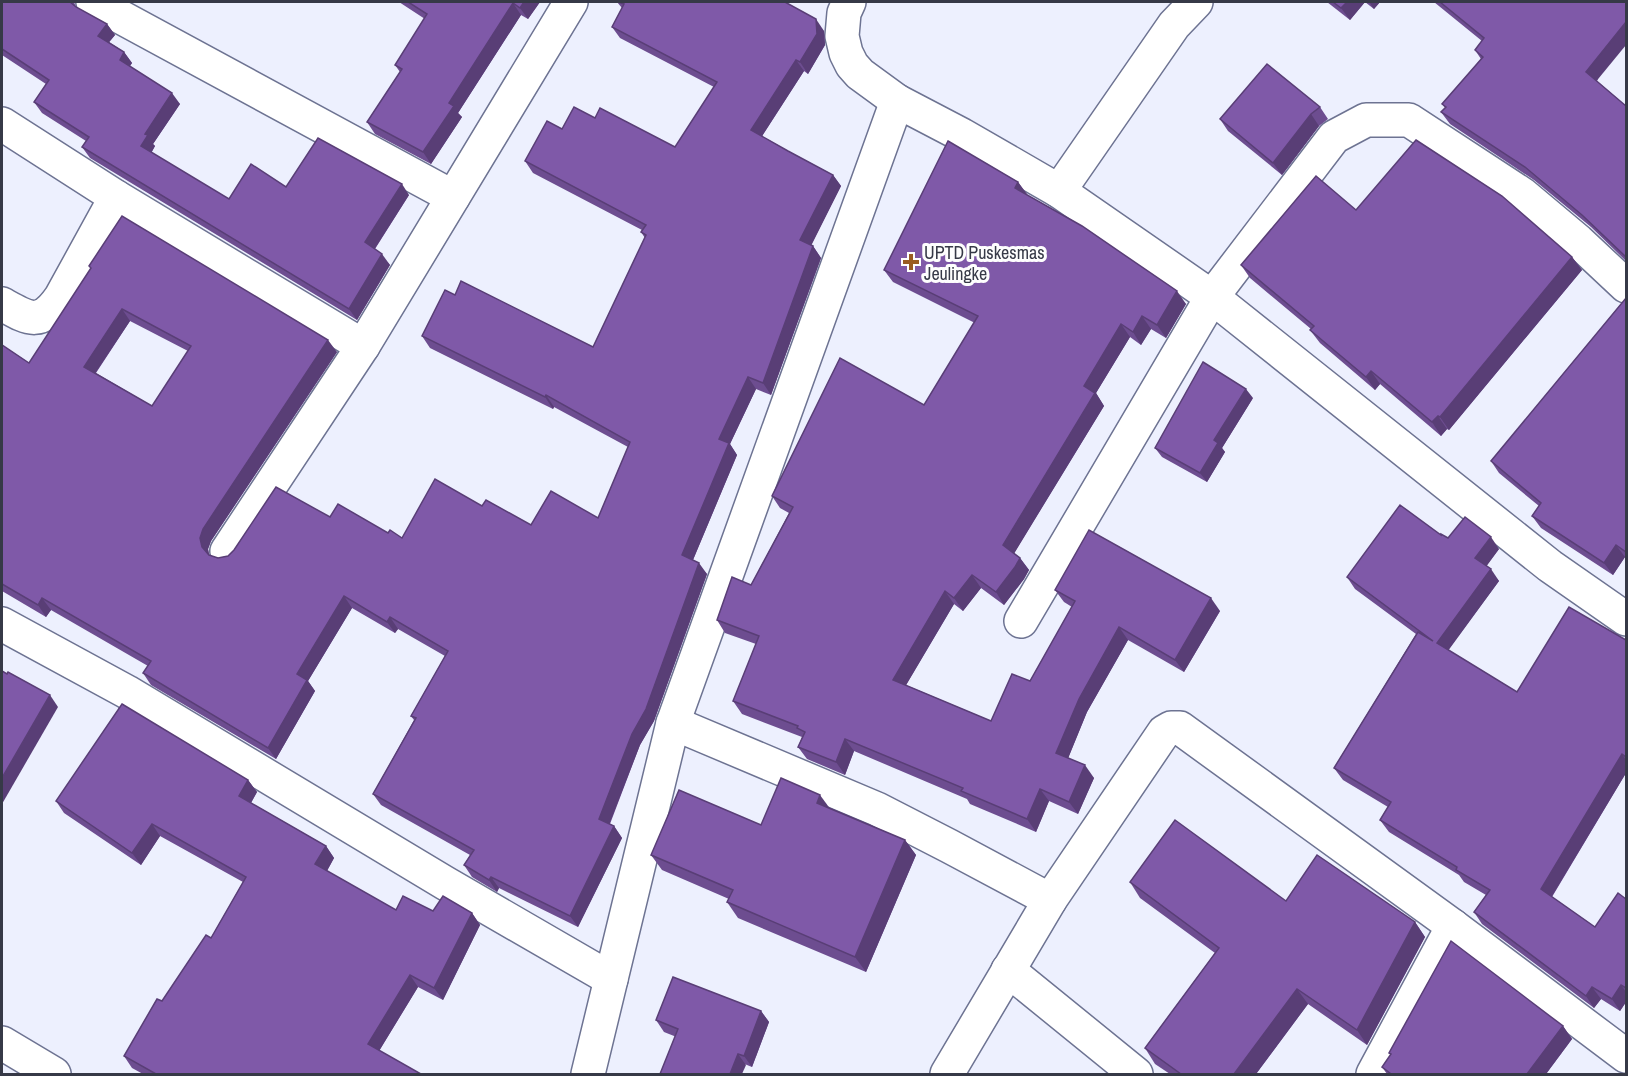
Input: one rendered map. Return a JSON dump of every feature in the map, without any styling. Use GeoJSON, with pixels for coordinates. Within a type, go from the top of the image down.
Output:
{"type":"FeatureCollection","features":[{"type":"Feature","properties":{"kind":"street"},"geometry":{"type":"LineString","coordinates":[[93,2],[453,197]]}},
{"type":"Feature","properties":{"kind":"street"},"geometry":{"type":"LineString","coordinates":[[227,551],[363,346],[572,2]]}},
{"type":"Feature","properties":{"kind":"street"},"geometry":{"type":"LineString","coordinates":[[849,2],[844,14],[842,36],[846,53],[860,74],[897,101],[962,135],[1059,191],[1212,297],[1550,566],[1626,619]]}},
{"type":"Feature","properties":{"kind":"street"},"geometry":{"type":"LineString","coordinates":[[1059,191],[1174,25],[1196,2]]}},
{"type":"Feature","properties":{"kind":"street"},"geometry":{"type":"LineString","coordinates":[[588,1074],[673,723],[897,101]]}},
{"type":"Feature","properties":{"kind":"street"},"geometry":{"type":"LineString","coordinates":[[1021,621],[1212,297],[1334,137],[1366,120],[1409,120],[1522,194],[1578,241],[1626,286]]}},
{"type":"Feature","properties":{"kind":"street"},"geometry":{"type":"LineString","coordinates":[[2,124],[116,197],[363,346]]}},
{"type":"Feature","properties":{"kind":"street"},"geometry":{"type":"LineString","coordinates":[[2,304],[31,318],[54,308],[116,197]]}},
{"type":"Feature","properties":{"kind":"street"},"geometry":{"type":"LineString","coordinates":[[2,624],[127,692],[445,883],[611,979]]}},
{"type":"Feature","properties":{"kind":"street"},"geometry":{"type":"LineString","coordinates":[[673,723],[877,809],[1050,900]]}},
{"type":"Feature","properties":{"kind":"street"},"geometry":{"type":"LineString","coordinates":[[947,1074],[1050,900],[1164,732],[1171,728],[1180,728],[1453,926],[1626,1056]]}},
{"type":"Feature","properties":{"kind":"street"},"geometry":{"type":"LineString","coordinates":[[1373,1074],[1453,926]]}},
{"type":"Feature","properties":{"kind":"street"},"geometry":{"type":"LineString","coordinates":[[1008,970],[1136,1074]]}},
{"type":"Feature","properties":{"kind":"street"},"geometry":{"type":"LineString","coordinates":[[2,1043],[54,1074]]}},
{"type":"Feature","properties":{"kind":"building"},"geometry":{"type":"Polygon","coordinates":[[[2,2],[70,2],[107,24],[98,36],[124,52],[120,60],[172,93],[145,134],[148,135],[141,146],[229,199],[251,164],[286,187],[318,138],[402,184],[365,242],[382,254],[349,309],[82,147],[89,137],[34,102],[49,80],[2,49],[2,2]]]}},
{"type":"Feature","properties":{"kind":"building"},"geometry":{"type":"Polygon","coordinates":[[[408,2],[524,2],[520,8],[513,3],[449,103],[454,106],[423,152],[367,122],[402,69],[395,65],[427,14],[408,2]]]}},
{"type":"Feature","properties":{"kind":"building"},"geometry":{"type":"Polygon","coordinates":[[[618,2],[785,2],[816,19],[817,34],[800,62],[796,60],[751,130],[833,175],[800,240],[813,246],[763,383],[748,377],[719,439],[729,443],[682,555],[699,563],[646,709],[632,734],[599,819],[614,826],[570,916],[491,877],[489,880],[464,865],[474,850],[373,794],[416,718],[411,716],[448,651],[390,617],[387,622],[344,596],[297,674],[307,680],[268,748],[143,673],[151,661],[42,598],[38,605],[2,584],[2,345],[29,363],[122,216],[328,340],[203,529],[200,538],[202,547],[209,555],[218,558],[228,556],[234,550],[276,487],[330,517],[338,504],[388,533],[390,530],[402,538],[435,479],[482,506],[486,500],[531,525],[551,491],[598,518],[630,442],[546,395],[545,397],[422,336],[445,290],[455,295],[461,281],[593,347],[646,235],[641,232],[646,225],[525,161],[547,121],[562,129],[574,107],[595,118],[600,108],[675,147],[717,82],[612,27],[624,4],[618,2]],[[122,309],[84,367],[152,406],[191,346],[122,309]]]}},
{"type":"Feature","properties":{"kind":"building"},"geometry":{"type":"Polygon","coordinates":[[[1333,2],[1347,2],[1341,8],[1333,2]]]}},
{"type":"Feature","properties":{"kind":"building"},"geometry":{"type":"Polygon","coordinates":[[[1440,2],[1626,2],[1626,22],[1586,72],[1626,106],[1626,257],[1582,215],[1525,167],[1441,112],[1446,107],[1442,104],[1483,57],[1475,50],[1484,38],[1440,2]]]}},
{"type":"Feature","properties":{"kind":"building"},"geometry":{"type":"Polygon","coordinates":[[[1267,64],[1320,107],[1311,114],[1273,163],[1220,119],[1267,64]]]}},
{"type":"Feature","properties":{"kind":"building"},"geometry":{"type":"Polygon","coordinates":[[[1416,140],[1502,196],[1572,257],[1440,417],[1438,416],[1432,422],[1371,371],[1366,377],[1310,330],[1314,326],[1241,265],[1316,176],[1356,210],[1416,140]]]}},
{"type":"Feature","properties":{"kind":"building"},"geometry":{"type":"Polygon","coordinates":[[[948,141],[1018,182],[1015,188],[1082,226],[1177,291],[1157,325],[1142,316],[1133,332],[1121,324],[1084,386],[1095,393],[1003,545],[1020,558],[1015,567],[996,592],[972,575],[954,598],[945,591],[893,680],[991,721],[1012,674],[1030,681],[1075,601],[1055,590],[1089,530],[1211,598],[1175,660],[1119,627],[1079,699],[1056,753],[1085,765],[1069,802],[1040,789],[1027,819],[961,791],[963,788],[845,739],[836,762],[798,747],[805,732],[797,728],[798,726],[733,701],[759,636],[717,620],[732,577],[751,585],[793,507],[772,496],[840,358],[924,405],[978,316],[884,270],[948,141]]]}},
{"type":"Feature","properties":{"kind":"building"},"geometry":{"type":"Polygon","coordinates":[[[1626,298],[1626,552],[1616,545],[1604,563],[1532,516],[1541,503],[1491,461],[1626,298]]]}},
{"type":"Feature","properties":{"kind":"building"},"geometry":{"type":"Polygon","coordinates":[[[1203,362],[1246,389],[1214,440],[1218,443],[1200,473],[1155,448],[1203,362]]]}},
{"type":"Feature","properties":{"kind":"building"},"geometry":{"type":"Polygon","coordinates":[[[1400,505],[1448,538],[1465,517],[1491,537],[1475,558],[1491,569],[1437,643],[1517,692],[1569,607],[1626,640],[1626,757],[1622,754],[1541,889],[1595,927],[1618,893],[1626,899],[1626,988],[1621,985],[1612,999],[1592,987],[1586,996],[1474,912],[1490,890],[1380,820],[1391,802],[1334,768],[1418,632],[1433,641],[1347,577],[1400,505]]]}},
{"type":"Feature","properties":{"kind":"building"},"geometry":{"type":"Polygon","coordinates":[[[2,671],[50,695],[2,778],[2,671]]]}},
{"type":"Feature","properties":{"kind":"building"},"geometry":{"type":"Polygon","coordinates":[[[122,704],[248,780],[239,796],[326,846],[315,864],[396,910],[403,896],[433,911],[443,896],[472,913],[434,988],[410,975],[368,1044],[421,1074],[156,1074],[124,1056],[157,999],[162,1001],[206,935],[211,938],[246,877],[152,824],[132,853],[56,801],[122,704]]]}},
{"type":"Feature","properties":{"kind":"building"},"geometry":{"type":"Polygon","coordinates":[[[781,778],[820,795],[817,803],[905,840],[855,957],[727,902],[733,890],[651,855],[679,790],[761,825],[781,778]]]}},
{"type":"Feature","properties":{"kind":"building"},"geometry":{"type":"Polygon","coordinates":[[[1175,820],[1286,901],[1317,855],[1415,922],[1357,1030],[1297,989],[1234,1074],[1181,1074],[1145,1048],[1219,948],[1130,882],[1175,820]]]}},
{"type":"Feature","properties":{"kind":"building"},"geometry":{"type":"Polygon","coordinates":[[[1451,941],[1563,1026],[1527,1074],[1390,1074],[1382,1067],[1451,941]]]}},
{"type":"Feature","properties":{"kind":"building"},"geometry":{"type":"Polygon","coordinates":[[[673,977],[761,1011],[744,1056],[738,1054],[730,1074],[660,1074],[678,1029],[656,1020],[673,977]]]}},
{"type":"Feature","properties":{"kind":"place","name":"UPTD Puskesmas Jeulingke"},"geometry":{"type":"Point","coordinates":[911,262]}}]}
